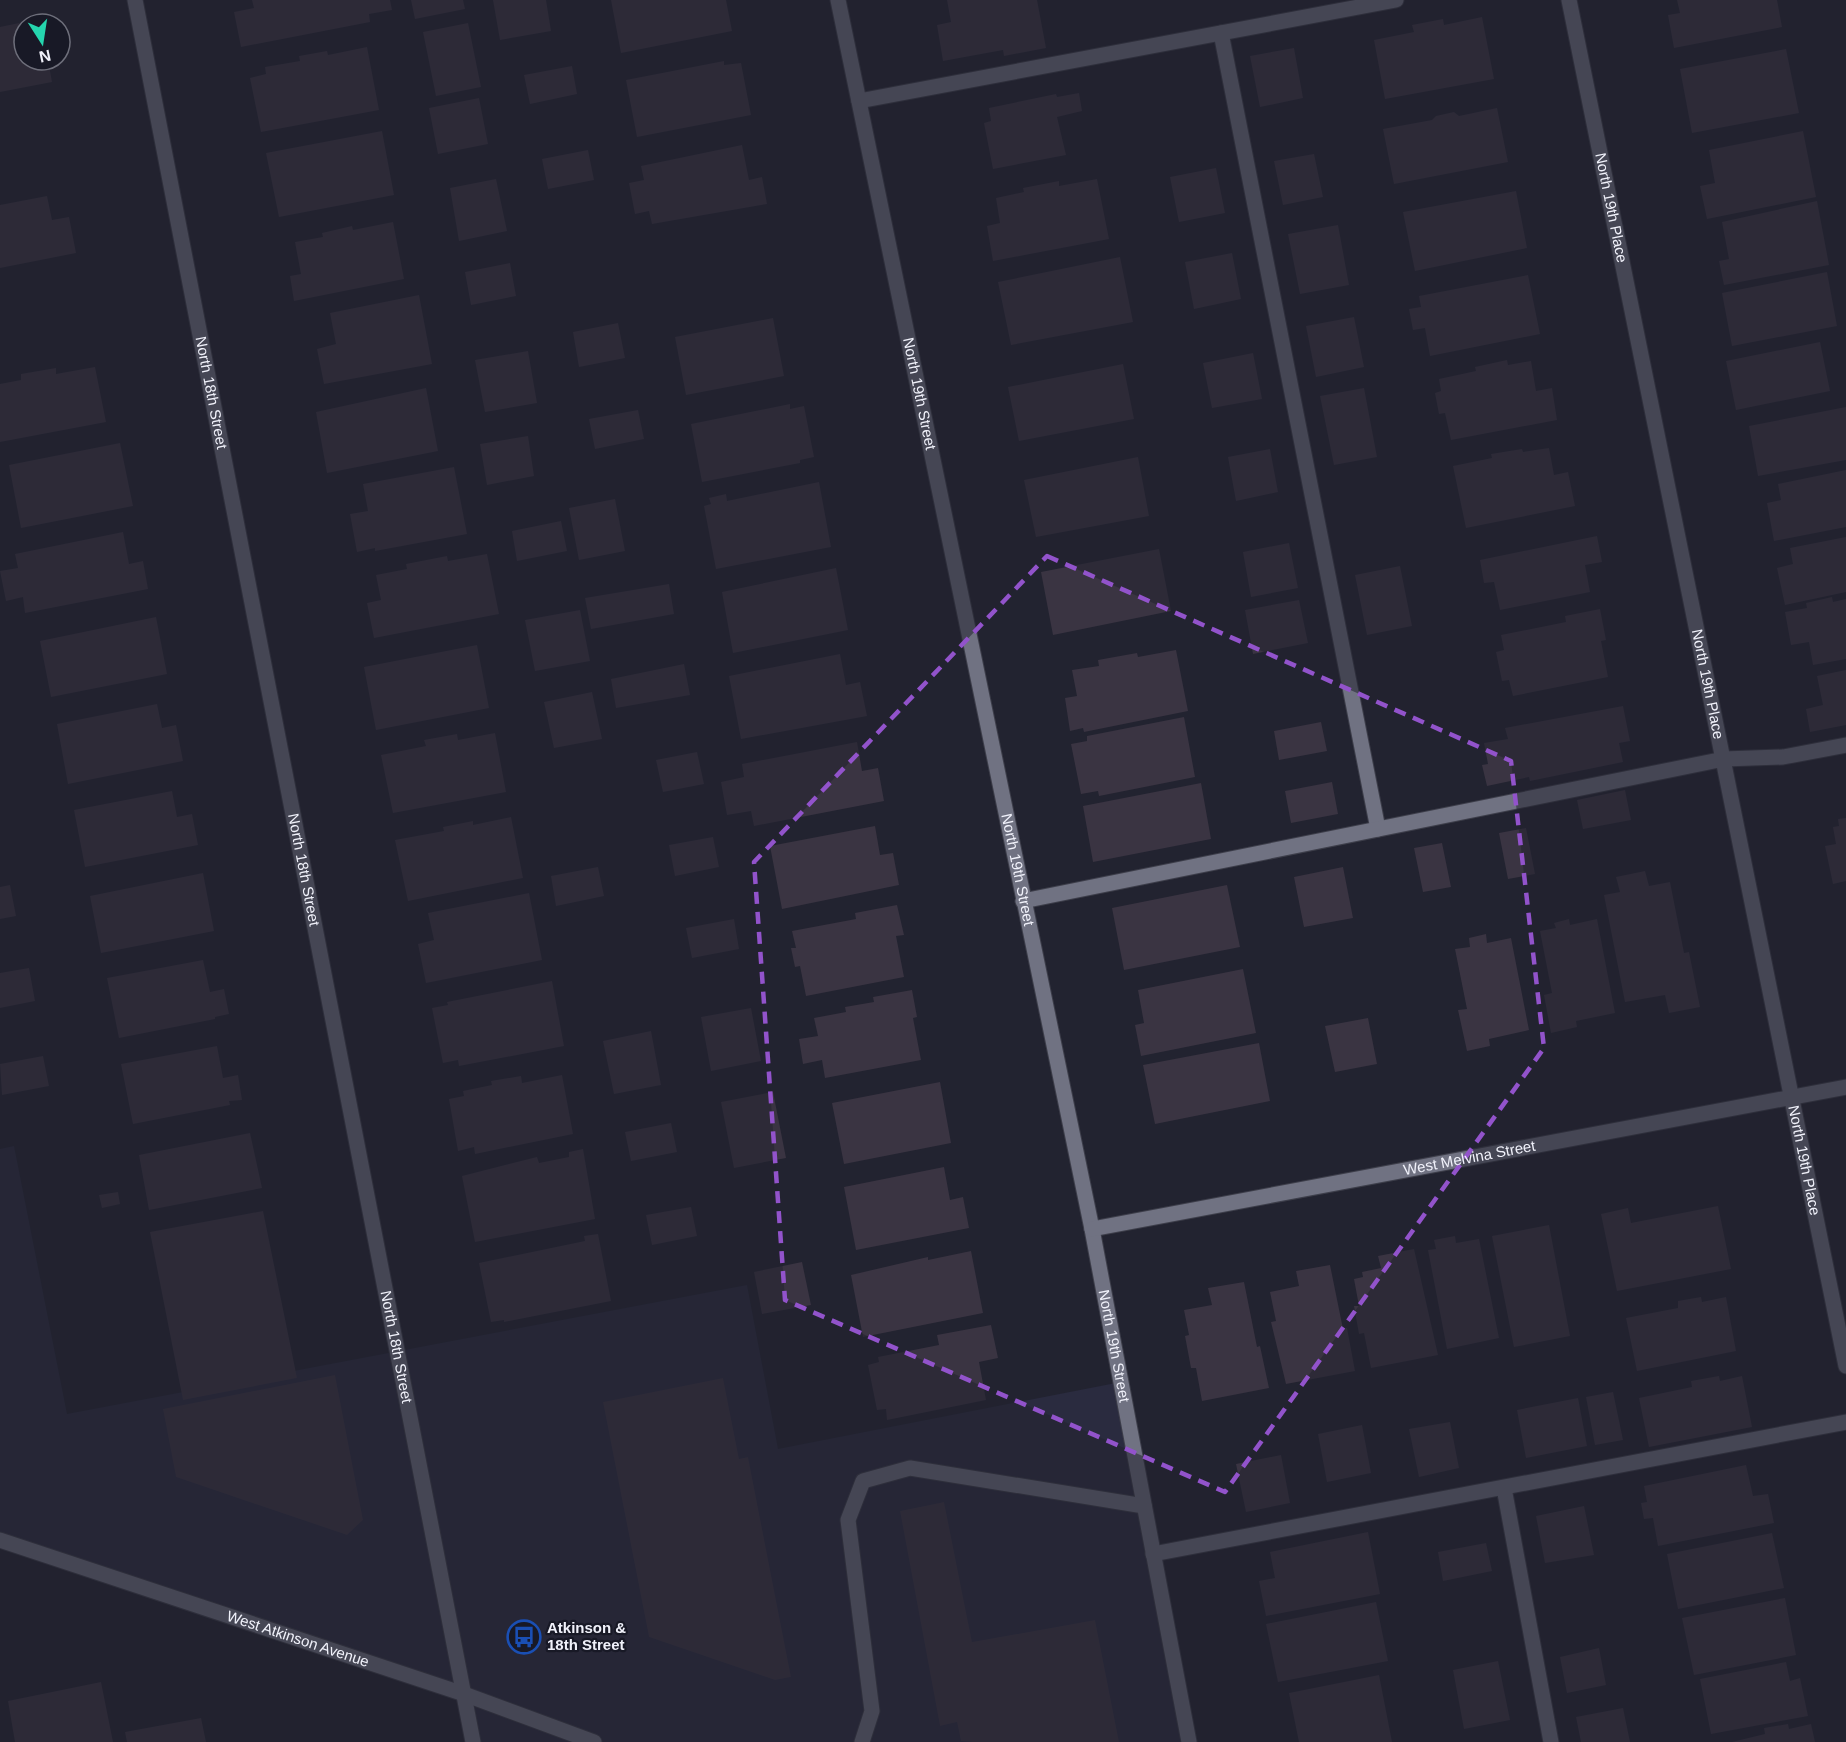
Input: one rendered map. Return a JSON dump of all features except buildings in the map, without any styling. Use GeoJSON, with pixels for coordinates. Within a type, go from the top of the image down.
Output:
{"type":"FeatureCollection","features":[{"type":"Feature","properties":{"kind":"street","name":"North 18th Street"},"geometry":{"type":"LineString","coordinates":[[135,0],[473,1742]]}},
{"type":"Feature","properties":{"kind":"street","name":"North 19th Street"},"geometry":{"type":"LineString","coordinates":[[838,0],[1092,1229],[1190,1742]]}},
{"type":"Feature","properties":{"kind":"street"},"geometry":{"type":"LineString","coordinates":[[859,101],[1396,0]]}},
{"type":"Feature","properties":{"kind":"street","name":"North 19th Place"},"geometry":{"type":"LineString","coordinates":[[1569,0],[1846,1366]]}},
{"type":"Feature","properties":{"kind":"street"},"geometry":{"type":"LineString","coordinates":[[1221,33],[1378,829]]}},
{"type":"Feature","properties":{"kind":"street"},"geometry":{"type":"LineString","coordinates":[[1023,901],[1724,759],[1783,758],[1846,746]]}},
{"type":"Feature","properties":{"kind":"street","name":"West Melvina Street"},"geometry":{"type":"LineString","coordinates":[[1092,1229],[1846,1087]]}},
{"type":"Feature","properties":{"kind":"street"},"geometry":{"type":"LineString","coordinates":[[1153,1554],[1846,1422]]}},
{"type":"Feature","properties":{"kind":"street"},"geometry":{"type":"LineString","coordinates":[[862,1742],[872,1710],[848,1520],[862,1481],[910,1468],[1144,1506]]}},
{"type":"Feature","properties":{"kind":"street"},"geometry":{"type":"LineString","coordinates":[[1504,1488],[1551,1742]]}},
{"type":"Feature","properties":{"kind":"street","name":"West Atkinson Avenue"},"geometry":{"type":"LineString","coordinates":[[0,1540],[464,1694],[594,1742]]}},
{"type":"Feature","properties":{"kind":"highlighted area"},"geometry":{"type":"Polygon","coordinates":[[[1047,556],[1511,761],[1544,1048],[1225,1492],[785,1300],[754,862],[1047,556]]]}},
{"type":"Feature","properties":{"kind":"shaded area"},"geometry":{"type":"Polygon","coordinates":[[[14,1146],[67,1414],[747,1285],[778,1449],[1121,1382],[1189,1742],[473,1742],[464,1693],[0,1540],[0,1149],[14,1146]]]}},
{"type":"Feature","properties":{"kind":"place","name":"Atkinson & 18th Street"},"geometry":{"type":"Point","coordinates":[524,1637]}}]}
